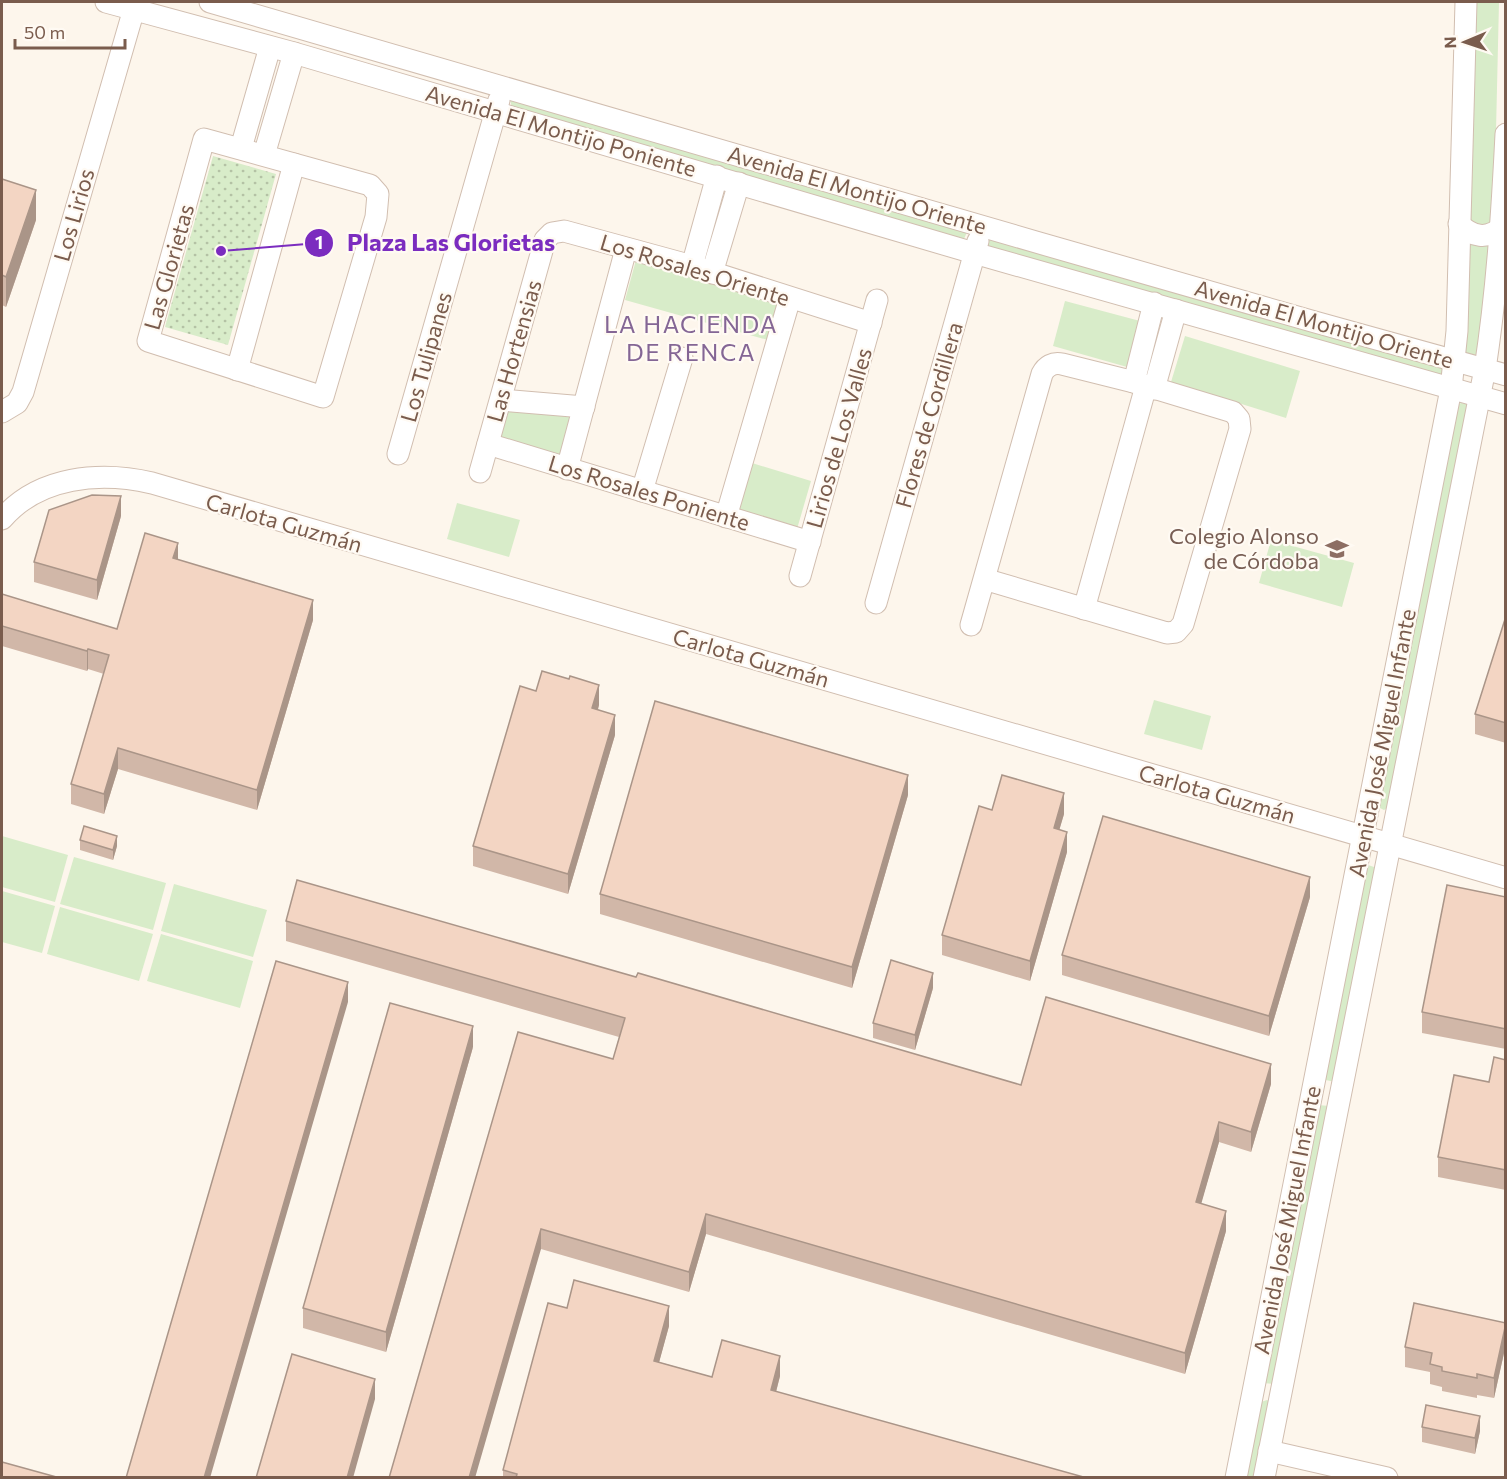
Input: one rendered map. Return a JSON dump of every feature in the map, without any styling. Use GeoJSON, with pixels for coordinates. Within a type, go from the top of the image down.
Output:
{"type":"FeatureCollection","features":[{"type":"Feature","properties":{"kind":"street","name":"Avenida El Montijo Poniente"},"geometry":{"type":"LineString","coordinates":[[105,2],[135,5],[270,47],[974,253],[1506,404]]}},
{"type":"Feature","properties":{"kind":"street","name":"Avenida El Montijo Oriente"},"geometry":{"type":"LineString","coordinates":[[210,2],[1506,375]]}},
{"type":"Feature","properties":{"kind":"street","name":"Avenida José Miguel Infante"},"geometry":{"type":"LineString","coordinates":[[1236,1478],[1451,389],[1455,361],[1466,2]]}},
{"type":"Feature","properties":{"kind":"street","name":"Los Lirios"},"geometry":{"type":"LineString","coordinates":[[2,412],[16,403],[23,392],[135,5]]}},
{"type":"Feature","properties":{"kind":"street"},"geometry":{"type":"LineString","coordinates":[[241,148],[270,47]]}},
{"type":"Feature","properties":{"kind":"street"},"geometry":{"type":"LineString","coordinates":[[264,155],[294,53]]}},
{"type":"Feature","properties":{"kind":"street","name":"Los Tulipanes"},"geometry":{"type":"LineString","coordinates":[[398,454],[503,86]]}},
{"type":"Feature","properties":{"kind":"street","name":"Avenida José Miguel Infante"},"geometry":{"type":"LineString","coordinates":[[1264,1478],[1485,369],[1502,227],[1506,134]]}},
{"type":"Feature","properties":{"kind":"street","name":"Las Glorietas"},"geometry":{"type":"LineString","coordinates":[[204,139],[264,155],[370,186],[378,194],[376,217],[323,397],[148,341],[204,139]]}},
{"type":"Feature","properties":{"kind":"street"},"geometry":{"type":"LineString","coordinates":[[237,370],[294,164]]}},
{"type":"Feature","properties":{"kind":"street"},"geometry":{"type":"LineString","coordinates":[[692,266],[717,176]]}},
{"type":"Feature","properties":{"kind":"street"},"geometry":{"type":"LineString","coordinates":[[712,273],[739,183]]}},
{"type":"Feature","properties":{"kind":"street"},"geometry":{"type":"LineString","coordinates":[[1459,224],[1471,234],[1479,236],[1493,234],[1502,227]]}},
{"type":"Feature","properties":{"kind":"street","name":"Flores de Cordillera"},"geometry":{"type":"LineString","coordinates":[[876,603],[982,226]]}},
{"type":"Feature","properties":{"kind":"street","name":"Los Rosales Oriente"},"geometry":{"type":"LineString","coordinates":[[552,233],[564,231],[692,266],[871,323]]}},
{"type":"Feature","properties":{"kind":"street","name":"Las Hortensias"},"geometry":{"type":"LineString","coordinates":[[480,472],[544,240],[552,233]]}},
{"type":"Feature","properties":{"kind":"street"},"geometry":{"type":"LineString","coordinates":[[567,469],[627,249]]}},
{"type":"Feature","properties":{"kind":"street"},"geometry":{"type":"LineString","coordinates":[[726,517],[790,298]]}},
{"type":"Feature","properties":{"kind":"street","name":"Lirios de Los Valles"},"geometry":{"type":"LineString","coordinates":[[800,576],[877,300]]}},
{"type":"Feature","properties":{"kind":"street"},"geometry":{"type":"LineString","coordinates":[[1145,386],[1154,303]]}},
{"type":"Feature","properties":{"kind":"street"},"geometry":{"type":"LineString","coordinates":[[1084,609],[1145,386],[1176,310]]}},
{"type":"Feature","properties":{"kind":"street"},"geometry":{"type":"LineString","coordinates":[[642,491],[682,358]]}},
{"type":"Feature","properties":{"kind":"street"},"geometry":{"type":"LineString","coordinates":[[971,625],[984,579],[1044,371],[1050,365],[1058,363],[1145,386],[1233,412],[1239,419],[1240,429],[1183,624],[1176,632],[1167,633],[984,579]]}},
{"type":"Feature","properties":{"kind":"street"},"geometry":{"type":"LineString","coordinates":[[501,400],[584,407]]}},
{"type":"Feature","properties":{"kind":"street","name":"Los Rosales Poniente"},"geometry":{"type":"LineString","coordinates":[[488,444],[810,542]]}},
{"type":"Feature","properties":{"kind":"street","name":"Carlota Guzmán"},"geometry":{"type":"LineString","coordinates":[[2,519],[30,496],[57,484],[97,477],[136,480],[1506,878]]}},
{"type":"Feature","properties":{"kind":"street"},"geometry":{"type":"LineString","coordinates":[[1312,1094],[1322,1090],[1328,1091],[1337,1096],[1340,1101]]}},
{"type":"Feature","properties":{"kind":"street"},"geometry":{"type":"LineString","coordinates":[[1269,1451],[1387,1478]]}},
{"type":"Feature","properties":{"kind":"green space"},"geometry":{"type":"Polygon","coordinates":[[[1475,2],[1499,2],[1494,217],[1489,227],[1468,222],[1475,2]]]}},
{"type":"Feature","properties":{"kind":"green space"},"geometry":{"type":"Polygon","coordinates":[[[510,99],[968,230],[964,239],[953,239],[512,109],[510,99]]]}},
{"type":"Feature","properties":{"kind":"green space"},"geometry":{"type":"Polygon","coordinates":[[[213,156],[276,174],[228,345],[165,327],[213,156]]]}},
{"type":"Feature","properties":{"kind":"green space"},"geometry":{"type":"Polygon","coordinates":[[[987,237],[1445,368],[1443,377],[988,247],[987,237]]]}},
{"type":"Feature","properties":{"kind":"green space"},"geometry":{"type":"Polygon","coordinates":[[[1470,245],[1494,245],[1479,354],[1474,355],[1468,354],[1463,348],[1470,245]]]}},
{"type":"Feature","properties":{"kind":"green space"},"geometry":{"type":"Polygon","coordinates":[[[636,260],[779,300],[768,340],[625,300],[636,260]]]}},
{"type":"Feature","properties":{"kind":"green space"},"geometry":{"type":"Polygon","coordinates":[[[1065,301],[1140,321],[1127,367],[1053,346],[1065,301]]]}},
{"type":"Feature","properties":{"kind":"green space"},"geometry":{"type":"Polygon","coordinates":[[[1185,336],[1300,371],[1286,418],[1171,382],[1185,336]]]}},
{"type":"Feature","properties":{"kind":"green space"},"geometry":{"type":"Polygon","coordinates":[[[1461,403],[1467,404],[1470,412],[1390,806],[1384,810],[1378,807],[1454,407],[1461,403]]]}},
{"type":"Feature","properties":{"kind":"green space"},"geometry":{"type":"Polygon","coordinates":[[[506,406],[576,412],[563,460],[496,441],[506,406]]]}},
{"type":"Feature","properties":{"kind":"green space"},"geometry":{"type":"Polygon","coordinates":[[[752,463],[811,481],[797,529],[737,511],[752,463]]]}},
{"type":"Feature","properties":{"kind":"green space"},"geometry":{"type":"Polygon","coordinates":[[[457,503],[520,520],[509,557],[447,539],[457,503]]]}},
{"type":"Feature","properties":{"kind":"green space"},"geometry":{"type":"Polygon","coordinates":[[[1271,540],[1354,563],[1342,607],[1259,583],[1271,540]]]}},
{"type":"Feature","properties":{"kind":"green space"},"geometry":{"type":"Polygon","coordinates":[[[1154,700],[1211,716],[1202,750],[1144,734],[1154,700]]]}},
{"type":"Feature","properties":{"kind":"green space"},"geometry":{"type":"Polygon","coordinates":[[[2,836],[68,855],[55,902],[2,887],[2,836]]]}},
{"type":"Feature","properties":{"kind":"green space"},"geometry":{"type":"Polygon","coordinates":[[[74,857],[166,883],[153,930],[60,904],[74,857]]]}},
{"type":"Feature","properties":{"kind":"green space"},"geometry":{"type":"Polygon","coordinates":[[[1368,865],[1377,871],[1335,1082],[1321,1079],[1368,865]]]}},
{"type":"Feature","properties":{"kind":"green space"},"geometry":{"type":"Polygon","coordinates":[[[174,884],[267,910],[253,957],[161,931],[174,884]]]}},
{"type":"Feature","properties":{"kind":"green space"},"geometry":{"type":"Polygon","coordinates":[[[2,891],[55,906],[42,953],[2,942],[2,891]]]}},
{"type":"Feature","properties":{"kind":"green space"},"geometry":{"type":"Polygon","coordinates":[[[60,907],[153,934],[139,981],[47,954],[60,907]]]}},
{"type":"Feature","properties":{"kind":"green space"},"geometry":{"type":"Polygon","coordinates":[[[161,934],[253,961],[240,1008],[147,981],[161,934]]]}},
{"type":"Feature","properties":{"kind":"green space"},"geometry":{"type":"Polygon","coordinates":[[[1317,1105],[1330,1106],[1275,1384],[1262,1383],[1317,1105]]]}},
{"type":"Feature","properties":{"kind":"green space"},"geometry":{"type":"Polygon","coordinates":[[[1267,1400],[1270,1402],[1257,1477],[1243,1478],[1261,1402],[1267,1400]]]}},
{"type":"Feature","properties":{"kind":"building"},"geometry":{"type":"Polygon","coordinates":[[[2,179],[36,190],[6,277],[2,275],[2,179]]]}},
{"type":"Feature","properties":{"kind":"building"},"geometry":{"type":"Polygon","coordinates":[[[92,495],[121,496],[97,580],[34,562],[49,510],[92,495]]]}},
{"type":"Feature","properties":{"kind":"building"},"geometry":{"type":"Polygon","coordinates":[[[145,533],[178,543],[173,558],[313,600],[257,790],[118,748],[104,794],[71,784],[109,655],[88,649],[87,651],[2,626],[2,594],[117,629],[145,533]]]}},
{"type":"Feature","properties":{"kind":"building"},"geometry":{"type":"Polygon","coordinates":[[[1506,616],[1506,723],[1475,714],[1506,616]]]}},
{"type":"Feature","properties":{"kind":"building"},"geometry":{"type":"Polygon","coordinates":[[[542,671],[569,679],[570,676],[599,685],[592,708],[615,715],[568,874],[473,846],[520,686],[536,691],[542,671]]]}},
{"type":"Feature","properties":{"kind":"building"},"geometry":{"type":"Polygon","coordinates":[[[655,701],[908,775],[852,967],[600,894],[655,701]]]}},
{"type":"Feature","properties":{"kind":"building"},"geometry":{"type":"Polygon","coordinates":[[[1002,775],[1064,793],[1054,828],[1067,832],[1030,961],[942,935],[979,806],[992,810],[1002,775]]]}},
{"type":"Feature","properties":{"kind":"building"},"geometry":{"type":"Polygon","coordinates":[[[1103,816],[1310,877],[1269,1016],[1062,955],[1103,816]]]}},
{"type":"Feature","properties":{"kind":"building"},"geometry":{"type":"Polygon","coordinates":[[[84,826],[117,836],[113,850],[80,840],[84,826]]]}},
{"type":"Feature","properties":{"kind":"building"},"geometry":{"type":"Polygon","coordinates":[[[297,880],[636,977],[638,973],[1021,1085],[1046,997],[1271,1064],[1251,1132],[1219,1122],[1196,1202],[1226,1211],[1185,1353],[706,1214],[689,1272],[541,1229],[469,1478],[389,1478],[518,1032],[613,1059],[625,1018],[286,921],[297,880]]]}},
{"type":"Feature","properties":{"kind":"building"},"geometry":{"type":"Polygon","coordinates":[[[1447,885],[1506,897],[1506,1029],[1422,1012],[1447,885]]]}},
{"type":"Feature","properties":{"kind":"building"},"geometry":{"type":"Polygon","coordinates":[[[891,960],[933,973],[915,1035],[873,1023],[891,960]]]}},
{"type":"Feature","properties":{"kind":"building"},"geometry":{"type":"Polygon","coordinates":[[[276,961],[348,982],[204,1478],[126,1478],[276,961]]]}},
{"type":"Feature","properties":{"kind":"building"},"geometry":{"type":"Polygon","coordinates":[[[390,1003],[473,1026],[386,1332],[303,1308],[390,1003]]]}},
{"type":"Feature","properties":{"kind":"building"},"geometry":{"type":"Polygon","coordinates":[[[1494,1057],[1506,1060],[1506,1170],[1438,1157],[1454,1075],[1489,1082],[1494,1057]]]}},
{"type":"Feature","properties":{"kind":"building"},"geometry":{"type":"Polygon","coordinates":[[[574,1280],[669,1306],[654,1361],[712,1377],[722,1340],[780,1356],[771,1390],[1087,1478],[516,1478],[517,1474],[503,1470],[548,1303],[567,1308],[574,1280]]]}},
{"type":"Feature","properties":{"kind":"building"},"geometry":{"type":"Polygon","coordinates":[[[1414,1303],[1506,1323],[1494,1378],[1477,1374],[1477,1378],[1442,1371],[1442,1367],[1430,1364],[1432,1353],[1405,1347],[1414,1303]]]}},
{"type":"Feature","properties":{"kind":"building"},"geometry":{"type":"Polygon","coordinates":[[[292,1354],[375,1379],[347,1478],[256,1478],[292,1354]]]}},
{"type":"Feature","properties":{"kind":"building"},"geometry":{"type":"Polygon","coordinates":[[[1426,1405],[1480,1416],[1475,1438],[1422,1427],[1426,1405]]]}},
{"type":"Feature","properties":{"kind":"building"},"geometry":{"type":"Polygon","coordinates":[[[2,1462],[60,1478],[2,1478],[2,1462]]]}},
{"type":"Feature","properties":{"kind":"place","name":"Plaza Las Glorietas"},"geometry":{"type":"Point","coordinates":[221,251]}},
{"type":"Feature","properties":{"kind":"place","name":"Colegio Alonso de Córdoba"},"geometry":{"type":"Point","coordinates":[1337,549]}},
{"type":"Feature","properties":{"kind":"district","name":"LA HACIENDA DE RENCA"},"geometry":{"type":"Point","coordinates":[691,339]}}]}
